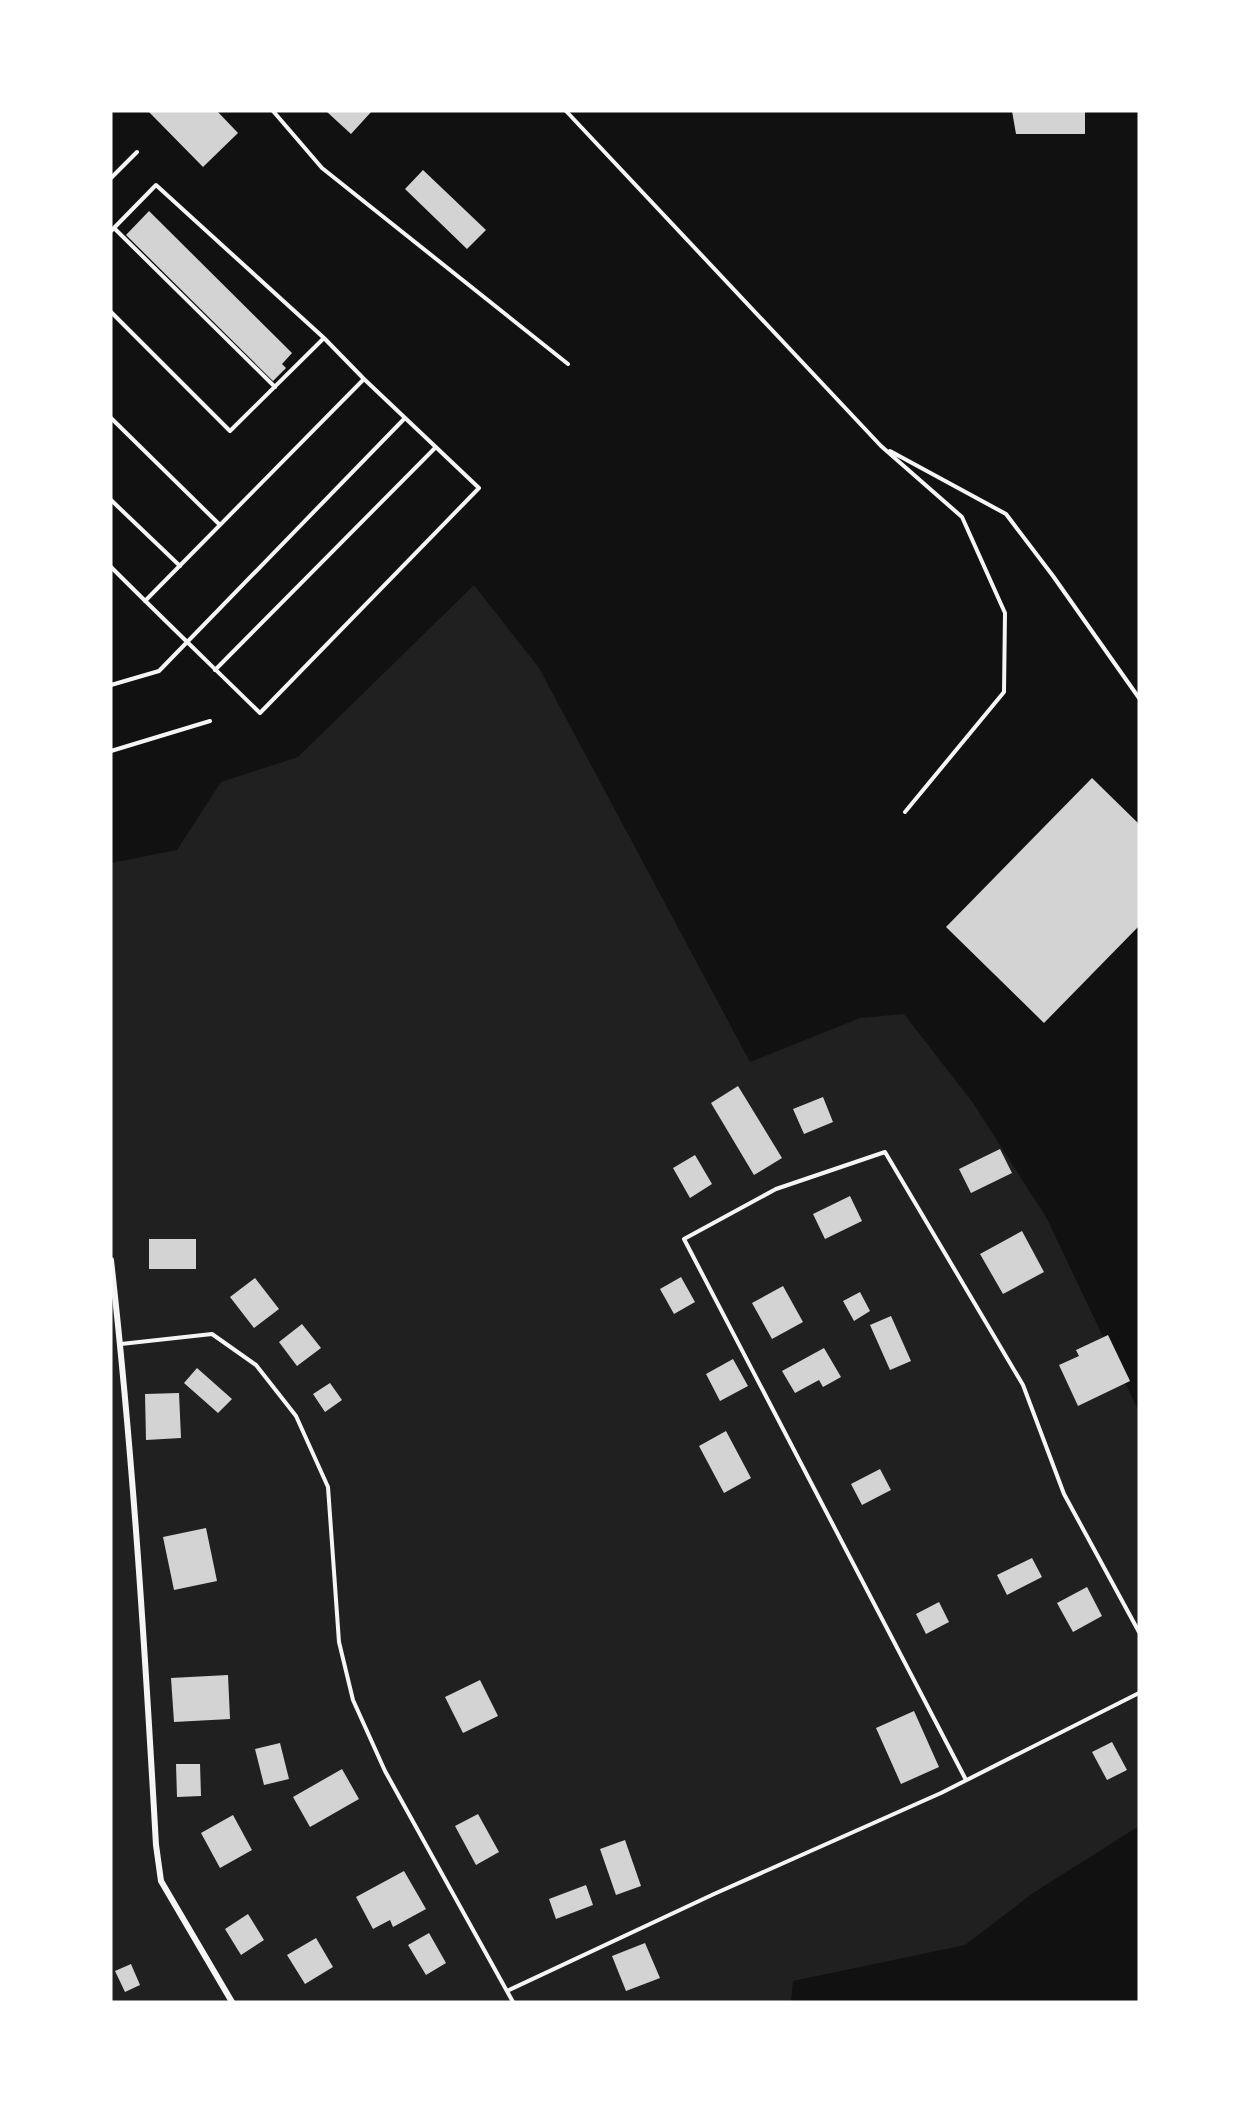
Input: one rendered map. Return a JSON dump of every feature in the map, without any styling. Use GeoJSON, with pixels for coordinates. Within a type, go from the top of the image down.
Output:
{"type":"FeatureCollection","features":[{"type":"Feature","properties":{"kind":"street"},"geometry":{"type":"LineString","coordinates":[[111,1260],[121,1344],[139,1554],[156,1845],[161,1881],[232,2002]]}},
{"type":"Feature","properties":{"kind":"lane"},"geometry":{"type":"LineString","coordinates":[[273,111],[322,168],[568,364]]}},
{"type":"Feature","properties":{"kind":"lane"},"geometry":{"type":"LineString","coordinates":[[566,111],[881,446],[962,517],[1005,613],[1004,692],[905,812]]}},
{"type":"Feature","properties":{"kind":"lane"},"geometry":{"type":"LineString","coordinates":[[111,178],[137,152]]}},
{"type":"Feature","properties":{"kind":"lane"},"geometry":{"type":"LineString","coordinates":[[111,567],[260,713],[479,488],[364,380],[324,338],[156,185],[113,229],[275,387]]}},
{"type":"Feature","properties":{"kind":"lane"},"geometry":{"type":"LineString","coordinates":[[111,312],[230,431],[324,338]]}},
{"type":"Feature","properties":{"kind":"lane"},"geometry":{"type":"LineString","coordinates":[[146,601],[364,380]]}},
{"type":"Feature","properties":{"kind":"lane"},"geometry":{"type":"LineString","coordinates":[[111,418],[220,525]]}},
{"type":"Feature","properties":{"kind":"lane"},"geometry":{"type":"LineString","coordinates":[[111,685],[159,671],[405,418]]}},
{"type":"Feature","properties":{"kind":"lane"},"geometry":{"type":"LineString","coordinates":[[881,446],[1006,514],[1139,698]]}},
{"type":"Feature","properties":{"kind":"lane"},"geometry":{"type":"LineString","coordinates":[[215,670],[436,447]]}},
{"type":"Feature","properties":{"kind":"lane"},"geometry":{"type":"LineString","coordinates":[[111,500],[180,566]]}},
{"type":"Feature","properties":{"kind":"lane"},"geometry":{"type":"LineString","coordinates":[[111,752],[210,721]]}},
{"type":"Feature","properties":{"kind":"lane"},"geometry":{"type":"LineString","coordinates":[[966,1780],[684,1239],[776,1189],[885,1152],[1023,1385],[1064,1494],[1139,1632]]}},
{"type":"Feature","properties":{"kind":"lane"},"geometry":{"type":"LineString","coordinates":[[121,1344],[212,1334],[256,1365],[296,1416],[328,1487],[339,1642],[353,1700],[385,1771],[513,2002]]}},
{"type":"Feature","properties":{"kind":"lane"},"geometry":{"type":"LineString","coordinates":[[507,1991],[966,1780],[1139,1693]]}},
{"type":"Feature","properties":{"kind":"shaded area"},"geometry":{"type":"Polygon","coordinates":[[[474,585],[539,668],[750,1062],[860,1018],[904,1014],[973,1103],[1046,1217],[1139,1412],[1139,1826],[1033,1893],[965,1945],[793,1981],[791,2002],[111,2002],[111,863],[177,850],[221,782],[298,757],[474,585]]]}},
{"type":"Feature","properties":{"kind":"building"},"geometry":{"type":"Polygon","coordinates":[[[148,111],[217,111],[238,133],[203,167],[148,111]]]}},
{"type":"Feature","properties":{"kind":"building"},"geometry":{"type":"Polygon","coordinates":[[[326,111],[372,111],[351,134],[326,111]]]}},
{"type":"Feature","properties":{"kind":"building"},"geometry":{"type":"Polygon","coordinates":[[[1012,111],[1085,111],[1085,134],[1016,134],[1012,111]]]}},
{"type":"Feature","properties":{"kind":"building"},"geometry":{"type":"Polygon","coordinates":[[[423,170],[486,230],[467,249],[405,189],[423,170]]]}},
{"type":"Feature","properties":{"kind":"building"},"geometry":{"type":"Polygon","coordinates":[[[149,211],[292,353],[282,364],[286,368],[273,381],[126,235],[149,211]]]}},
{"type":"Feature","properties":{"kind":"building"},"geometry":{"type":"Polygon","coordinates":[[[1092,778],[1139,824],[1139,926],[1044,1023],[946,927],[1092,778]]]}},
{"type":"Feature","properties":{"kind":"building"},"geometry":{"type":"Polygon","coordinates":[[[738,1086],[782,1158],[754,1175],[711,1103],[738,1086]]]}},
{"type":"Feature","properties":{"kind":"building"},"geometry":{"type":"Polygon","coordinates":[[[823,1097],[833,1122],[804,1134],[793,1109],[823,1097]]]}},
{"type":"Feature","properties":{"kind":"building"},"geometry":{"type":"Polygon","coordinates":[[[1000,1149],[1012,1173],[971,1193],[959,1169],[1000,1149]]]}},
{"type":"Feature","properties":{"kind":"building"},"geometry":{"type":"Polygon","coordinates":[[[695,1155],[712,1184],[690,1198],[673,1168],[695,1155]]]}},
{"type":"Feature","properties":{"kind":"building"},"geometry":{"type":"Polygon","coordinates":[[[850,1196],[862,1221],[825,1239],[813,1214],[850,1196]]]}},
{"type":"Feature","properties":{"kind":"building"},"geometry":{"type":"Polygon","coordinates":[[[1022,1231],[1044,1272],[1003,1294],[980,1254],[1022,1231]]]}},
{"type":"Feature","properties":{"kind":"building"},"geometry":{"type":"Polygon","coordinates":[[[149,1239],[196,1239],[196,1269],[149,1269],[149,1239]]]}},
{"type":"Feature","properties":{"kind":"building"},"geometry":{"type":"Polygon","coordinates":[[[681,1277],[695,1302],[674,1314],[660,1289],[681,1277]]]}},
{"type":"Feature","properties":{"kind":"building"},"geometry":{"type":"Polygon","coordinates":[[[255,1278],[279,1309],[254,1328],[230,1297],[255,1278]]]}},
{"type":"Feature","properties":{"kind":"building"},"geometry":{"type":"Polygon","coordinates":[[[783,1286],[803,1322],[772,1339],[752,1303],[783,1286]]]}},
{"type":"Feature","properties":{"kind":"building"},"geometry":{"type":"Polygon","coordinates":[[[860,1292],[870,1311],[854,1321],[843,1301],[860,1292]]]}},
{"type":"Feature","properties":{"kind":"building"},"geometry":{"type":"Polygon","coordinates":[[[891,1316],[911,1361],[890,1370],[870,1325],[891,1316]]]}},
{"type":"Feature","properties":{"kind":"building"},"geometry":{"type":"Polygon","coordinates":[[[302,1324],[321,1348],[297,1366],[279,1342],[302,1324]]]}},
{"type":"Feature","properties":{"kind":"building"},"geometry":{"type":"Polygon","coordinates":[[[1108,1335],[1130,1381],[1078,1406],[1059,1365],[1079,1356],[1076,1350],[1108,1335]]]}},
{"type":"Feature","properties":{"kind":"building"},"geometry":{"type":"Polygon","coordinates":[[[824,1348],[841,1377],[823,1387],[819,1380],[795,1393],[782,1371],[824,1348]]]}},
{"type":"Feature","properties":{"kind":"building"},"geometry":{"type":"Polygon","coordinates":[[[733,1359],[748,1386],[720,1401],[706,1374],[733,1359]]]}},
{"type":"Feature","properties":{"kind":"building"},"geometry":{"type":"Polygon","coordinates":[[[197,1368],[232,1399],[218,1413],[184,1383],[197,1368]]]}},
{"type":"Feature","properties":{"kind":"building"},"geometry":{"type":"Polygon","coordinates":[[[330,1383],[342,1400],[325,1412],[313,1394],[330,1383]]]}},
{"type":"Feature","properties":{"kind":"building"},"geometry":{"type":"Polygon","coordinates":[[[179,1393],[181,1438],[146,1440],[145,1394],[179,1393]]]}},
{"type":"Feature","properties":{"kind":"building"},"geometry":{"type":"Polygon","coordinates":[[[726,1431],[751,1478],[724,1493],[699,1446],[726,1431]]]}},
{"type":"Feature","properties":{"kind":"building"},"geometry":{"type":"Polygon","coordinates":[[[880,1469],[891,1490],[862,1505],[851,1484],[880,1469]]]}},
{"type":"Feature","properties":{"kind":"building"},"geometry":{"type":"Polygon","coordinates":[[[206,1528],[217,1581],[174,1590],[163,1537],[206,1528]]]}},
{"type":"Feature","properties":{"kind":"building"},"geometry":{"type":"Polygon","coordinates":[[[1032,1558],[1042,1577],[1007,1595],[997,1575],[1032,1558]]]}},
{"type":"Feature","properties":{"kind":"building"},"geometry":{"type":"Polygon","coordinates":[[[1087,1587],[1102,1616],[1073,1632],[1057,1603],[1087,1587]]]}},
{"type":"Feature","properties":{"kind":"building"},"geometry":{"type":"Polygon","coordinates":[[[939,1602],[949,1622],[926,1634],[916,1614],[939,1602]]]}},
{"type":"Feature","properties":{"kind":"building"},"geometry":{"type":"Polygon","coordinates":[[[228,1675],[230,1719],[174,1722],[171,1678],[228,1675]]]}},
{"type":"Feature","properties":{"kind":"building"},"geometry":{"type":"Polygon","coordinates":[[[480,1680],[498,1716],[463,1733],[445,1697],[480,1680]]]}},
{"type":"Feature","properties":{"kind":"building"},"geometry":{"type":"Polygon","coordinates":[[[914,1711],[939,1767],[901,1784],[876,1728],[914,1711]]]}},
{"type":"Feature","properties":{"kind":"building"},"geometry":{"type":"Polygon","coordinates":[[[1112,1742],[1127,1770],[1107,1780],[1092,1752],[1112,1742]]]}},
{"type":"Feature","properties":{"kind":"building"},"geometry":{"type":"Polygon","coordinates":[[[280,1743],[289,1779],[264,1785],[255,1749],[280,1743]]]}},
{"type":"Feature","properties":{"kind":"building"},"geometry":{"type":"Polygon","coordinates":[[[176,1764],[200,1764],[201,1796],[177,1797],[176,1764]]]}},
{"type":"Feature","properties":{"kind":"building"},"geometry":{"type":"Polygon","coordinates":[[[342,1769],[359,1799],[310,1827],[293,1797],[342,1769]]]}},
{"type":"Feature","properties":{"kind":"building"},"geometry":{"type":"Polygon","coordinates":[[[478,1814],[499,1852],[476,1865],[455,1826],[478,1814]]]}},
{"type":"Feature","properties":{"kind":"building"},"geometry":{"type":"Polygon","coordinates":[[[233,1815],[252,1850],[220,1868],[201,1833],[233,1815]]]}},
{"type":"Feature","properties":{"kind":"building"},"geometry":{"type":"Polygon","coordinates":[[[625,1840],[641,1886],[616,1895],[600,1849],[625,1840]]]}},
{"type":"Feature","properties":{"kind":"building"},"geometry":{"type":"Polygon","coordinates":[[[404,1871],[426,1909],[393,1927],[390,1920],[373,1929],[356,1897],[404,1871]]]}},
{"type":"Feature","properties":{"kind":"building"},"geometry":{"type":"Polygon","coordinates":[[[586,1885],[593,1905],[556,1919],[549,1899],[586,1885]]]}},
{"type":"Feature","properties":{"kind":"building"},"geometry":{"type":"Polygon","coordinates":[[[248,1914],[264,1940],[241,1955],[225,1929],[248,1914]]]}},
{"type":"Feature","properties":{"kind":"building"},"geometry":{"type":"Polygon","coordinates":[[[429,1933],[446,1963],[426,1975],[408,1945],[429,1933]]]}},
{"type":"Feature","properties":{"kind":"building"},"geometry":{"type":"Polygon","coordinates":[[[316,1938],[333,1967],[305,1984],[287,1955],[316,1938]]]}},
{"type":"Feature","properties":{"kind":"building"},"geometry":{"type":"Polygon","coordinates":[[[645,1943],[660,1978],[626,1991],[612,1956],[645,1943]]]}},
{"type":"Feature","properties":{"kind":"building"},"geometry":{"type":"Polygon","coordinates":[[[131,1964],[140,1985],[125,1992],[115,1971],[131,1964]]]}}]}
